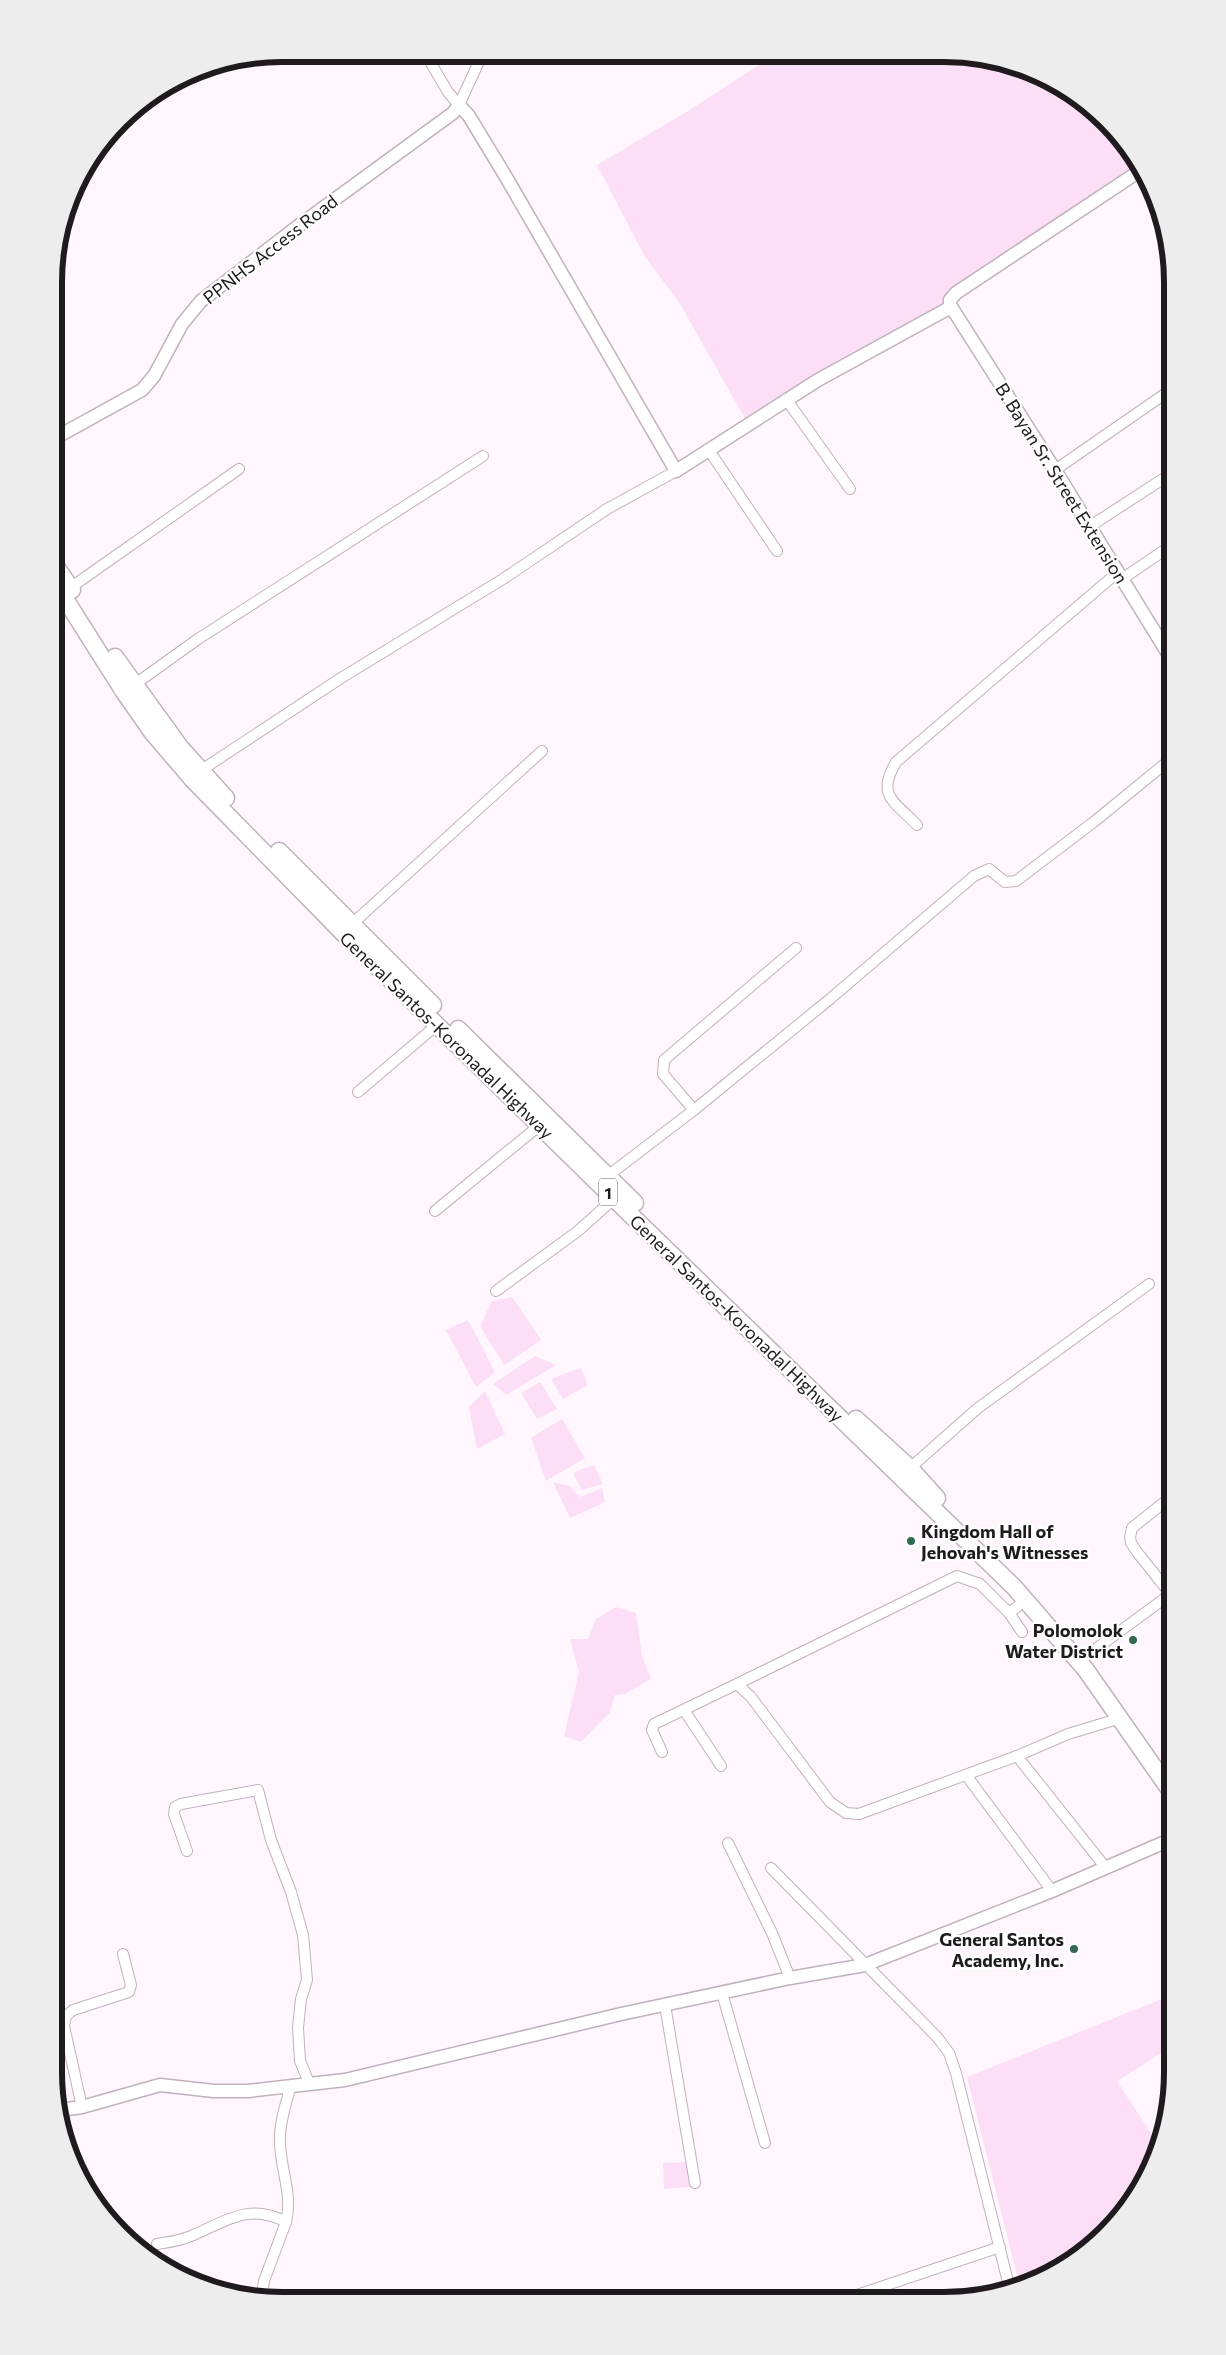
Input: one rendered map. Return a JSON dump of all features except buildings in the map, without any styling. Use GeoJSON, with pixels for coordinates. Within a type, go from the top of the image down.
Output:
{"type":"FeatureCollection","features":[{"type":"Feature","properties":{"kind":"highway","name":"General Santos-Koronadal Highway"},"geometry":{"type":"LineString","coordinates":[[63,585],[129,689],[152,732],[193,780],[239,819],[352,924],[604,1180]]}},
{"type":"Feature","properties":{"kind":"highway","name":"General Santos-Koronadal Highway"},"geometry":{"type":"LineString","coordinates":[[129,689],[239,819],[345,935],[540,1125],[604,1180],[910,1468],[1020,1580],[1082,1659],[1164,1781]]}},
{"type":"Feature","properties":{"kind":"highway","name":"General Santos-Koronadal Highway"},"geometry":{"type":"LineString","coordinates":[[619,1194],[1014,1587],[1082,1659],[1108,1682],[1164,1764]]}},
{"type":"Feature","properties":{"kind":"street"},"geometry":{"type":"LineString","coordinates":[[430,62],[448,92],[469,116],[676,471]]}},
{"type":"Feature","properties":{"kind":"street","name":"PPNHS Access Road"},"geometry":{"type":"LineString","coordinates":[[62,435],[142,390],[154,376],[182,324],[201,301],[295,228],[453,113],[459,105],[479,62]]}},
{"type":"Feature","properties":{"kind":"street"},"geometry":{"type":"LineString","coordinates":[[200,771],[341,678],[503,578],[599,514],[676,471],[786,399],[951,307],[950,300],[956,293],[1135,174]]}},
{"type":"Feature","properties":{"kind":"street","name":"B. Bayan Sr. Street Extension"},"geometry":{"type":"LineString","coordinates":[[951,307],[1055,470],[1164,647]]}},
{"type":"Feature","properties":{"kind":"street"},"geometry":{"type":"LineString","coordinates":[[1055,470],[1164,395]]}},
{"type":"Feature","properties":{"kind":"street"},"geometry":{"type":"LineString","coordinates":[[786,399],[850,489]]}},
{"type":"Feature","properties":{"kind":"street"},"geometry":{"type":"LineString","coordinates":[[708,450],[777,551]]}},
{"type":"Feature","properties":{"kind":"street"},"geometry":{"type":"LineString","coordinates":[[129,689],[198,639],[382,519],[483,456]]}},
{"type":"Feature","properties":{"kind":"street"},"geometry":{"type":"LineString","coordinates":[[63,585],[239,469]]}},
{"type":"Feature","properties":{"kind":"street"},"geometry":{"type":"LineString","coordinates":[[1089,527],[1164,478]]}},
{"type":"Feature","properties":{"kind":"street"},"geometry":{"type":"LineString","coordinates":[[917,825],[888,796],[886,789],[890,771],[896,762],[1120,575],[1164,550]]}},
{"type":"Feature","properties":{"kind":"street"},"geometry":{"type":"LineString","coordinates":[[352,924],[542,751]]}},
{"type":"Feature","properties":{"kind":"street"},"geometry":{"type":"LineString","coordinates":[[604,1180],[694,1110],[830,999],[974,876],[990,869],[1005,882],[1016,881],[1164,764]]}},
{"type":"Feature","properties":{"kind":"street"},"geometry":{"type":"LineString","coordinates":[[694,1110],[663,1074],[664,1060],[796,948]]}},
{"type":"Feature","properties":{"kind":"street"},"geometry":{"type":"LineString","coordinates":[[358,1092],[438,1024]]}},
{"type":"Feature","properties":{"kind":"street"},"geometry":{"type":"LineString","coordinates":[[435,1211],[540,1125]]}},
{"type":"Feature","properties":{"kind":"street"},"geometry":{"type":"LineString","coordinates":[[496,1291],[578,1231],[619,1194]]}},
{"type":"Feature","properties":{"kind":"street"},"geometry":{"type":"LineString","coordinates":[[910,1468],[978,1408],[1149,1284]]}},
{"type":"Feature","properties":{"kind":"street"},"geometry":{"type":"LineString","coordinates":[[1164,1502],[1132,1528],[1130,1536],[1134,1547],[1164,1585]]}},
{"type":"Feature","properties":{"kind":"street"},"geometry":{"type":"LineString","coordinates":[[662,1752],[652,1730],[652,1725],[957,1576],[980,1584],[1009,1613],[1022,1632]]}},
{"type":"Feature","properties":{"kind":"street"},"geometry":{"type":"LineString","coordinates":[[1082,1659],[1164,1599]]}},
{"type":"Feature","properties":{"kind":"street"},"geometry":{"type":"LineString","coordinates":[[1009,1613],[1026,1600]]}},
{"type":"Feature","properties":{"kind":"street"},"geometry":{"type":"LineString","coordinates":[[737,1684],[751,1697],[830,1802],[846,1813],[859,1814],[1017,1756],[1068,1734],[1121,1718]]}},
{"type":"Feature","properties":{"kind":"street"},"geometry":{"type":"LineString","coordinates":[[684,1710],[721,1766]]}},
{"type":"Feature","properties":{"kind":"street"},"geometry":{"type":"LineString","coordinates":[[1017,1756],[1106,1868]]}},
{"type":"Feature","properties":{"kind":"street"},"geometry":{"type":"LineString","coordinates":[[966,1775],[1052,1891]]}},
{"type":"Feature","properties":{"kind":"street"},"geometry":{"type":"LineString","coordinates":[[187,1851],[174,1814],[175,1807],[181,1804],[258,1790],[271,1840],[291,1892],[303,1935],[307,1980],[301,1999],[299,2052],[300,2061],[310,2085]]}},
{"type":"Feature","properties":{"kind":"street"},"geometry":{"type":"LineString","coordinates":[[728,1843],[772,1933],[790,1978]]}},
{"type":"Feature","properties":{"kind":"street"},"geometry":{"type":"LineString","coordinates":[[66,2109],[82,2107],[160,2085],[230,2092],[310,2085],[402,2068],[665,2005],[790,1978],[865,1965],[1052,1891],[1164,1843]]}},
{"type":"Feature","properties":{"kind":"street"},"geometry":{"type":"LineString","coordinates":[[771,1868],[937,2037],[949,2052],[965,2106],[1008,2283]]}},
{"type":"Feature","properties":{"kind":"street"},"geometry":{"type":"LineString","coordinates":[[82,2107],[64,2026],[66,2016],[73,2010],[129,1992],[132,1985],[123,1954]]}},
{"type":"Feature","properties":{"kind":"street"},"geometry":{"type":"LineString","coordinates":[[722,1993],[766,2143]]}},
{"type":"Feature","properties":{"kind":"street"},"geometry":{"type":"LineString","coordinates":[[665,2005],[695,2183]]}},
{"type":"Feature","properties":{"kind":"street"},"geometry":{"type":"LineString","coordinates":[[262,2292],[264,2281],[286,2222],[289,2196],[280,2152],[280,2133],[290,2088]]}},
{"type":"Feature","properties":{"kind":"street"},"geometry":{"type":"LineString","coordinates":[[158,2244],[187,2238],[234,2216],[268,2215],[286,2222]]}},
{"type":"Feature","properties":{"kind":"street"},"geometry":{"type":"LineString","coordinates":[[866,2292],[1000,2247]]}},
{"type":"Feature","properties":{"kind":"shaded area"},"geometry":{"type":"Polygon","coordinates":[[[763,62],[943,62],[972,64],[1028,79],[1066,100],[1099,127],[1131,167],[947,292],[942,305],[746,420],[680,304],[644,255],[597,165],[688,111],[763,62]]]}},
{"type":"Feature","properties":{"kind":"shaded area"},"geometry":{"type":"Polygon","coordinates":[[[512,1297],[541,1340],[504,1365],[480,1326],[492,1301],[512,1297]]]}},
{"type":"Feature","properties":{"kind":"shaded area"},"geometry":{"type":"Polygon","coordinates":[[[468,1320],[495,1372],[476,1387],[446,1330],[468,1320]]]}},
{"type":"Feature","properties":{"kind":"shaded area"},"geometry":{"type":"Polygon","coordinates":[[[535,1356],[556,1365],[506,1395],[493,1384],[535,1356]]]}},
{"type":"Feature","properties":{"kind":"shaded area"},"geometry":{"type":"Polygon","coordinates":[[[581,1368],[588,1385],[563,1399],[551,1379],[581,1368]]]}},
{"type":"Feature","properties":{"kind":"shaded area"},"geometry":{"type":"Polygon","coordinates":[[[540,1382],[557,1409],[537,1419],[521,1393],[540,1382]]]}},
{"type":"Feature","properties":{"kind":"shaded area"},"geometry":{"type":"Polygon","coordinates":[[[485,1391],[505,1434],[477,1449],[469,1407],[485,1391]]]}},
{"type":"Feature","properties":{"kind":"shaded area"},"geometry":{"type":"Polygon","coordinates":[[[562,1419],[585,1458],[546,1481],[531,1438],[562,1419]]]}},
{"type":"Feature","properties":{"kind":"shaded area"},"geometry":{"type":"Polygon","coordinates":[[[594,1465],[603,1484],[582,1490],[573,1473],[594,1465]]]}},
{"type":"Feature","properties":{"kind":"shaded area"},"geometry":{"type":"Polygon","coordinates":[[[553,1482],[570,1486],[580,1497],[602,1488],[605,1502],[570,1518],[553,1482]]]}},
{"type":"Feature","properties":{"kind":"shaded area"},"geometry":{"type":"Polygon","coordinates":[[[616,1607],[636,1613],[642,1656],[651,1679],[625,1694],[615,1695],[610,1712],[581,1742],[564,1736],[579,1672],[570,1639],[588,1639],[596,1619],[616,1607]]]}},
{"type":"Feature","properties":{"kind":"shaded area"},"geometry":{"type":"Polygon","coordinates":[[[1164,1998],[1164,2051],[1117,2081],[1154,2137],[1141,2170],[1118,2206],[1088,2238],[1053,2263],[1018,2280],[967,2077],[1164,1998]]]}},
{"type":"Feature","properties":{"kind":"shaded area"},"geometry":{"type":"Polygon","coordinates":[[[688,2162],[690,2187],[664,2189],[663,2163],[688,2162]]]}},
{"type":"Feature","properties":{"kind":"place","name":"Kingdom Hall of Jehovah's Witnesses"},"geometry":{"type":"Point","coordinates":[911,1541]}},
{"type":"Feature","properties":{"kind":"place","name":"Polomolok Water District"},"geometry":{"type":"Point","coordinates":[1133,1640]}},
{"type":"Feature","properties":{"kind":"place","name":"General Santos Academy, Inc."},"geometry":{"type":"Point","coordinates":[1074,1949]}}]}
